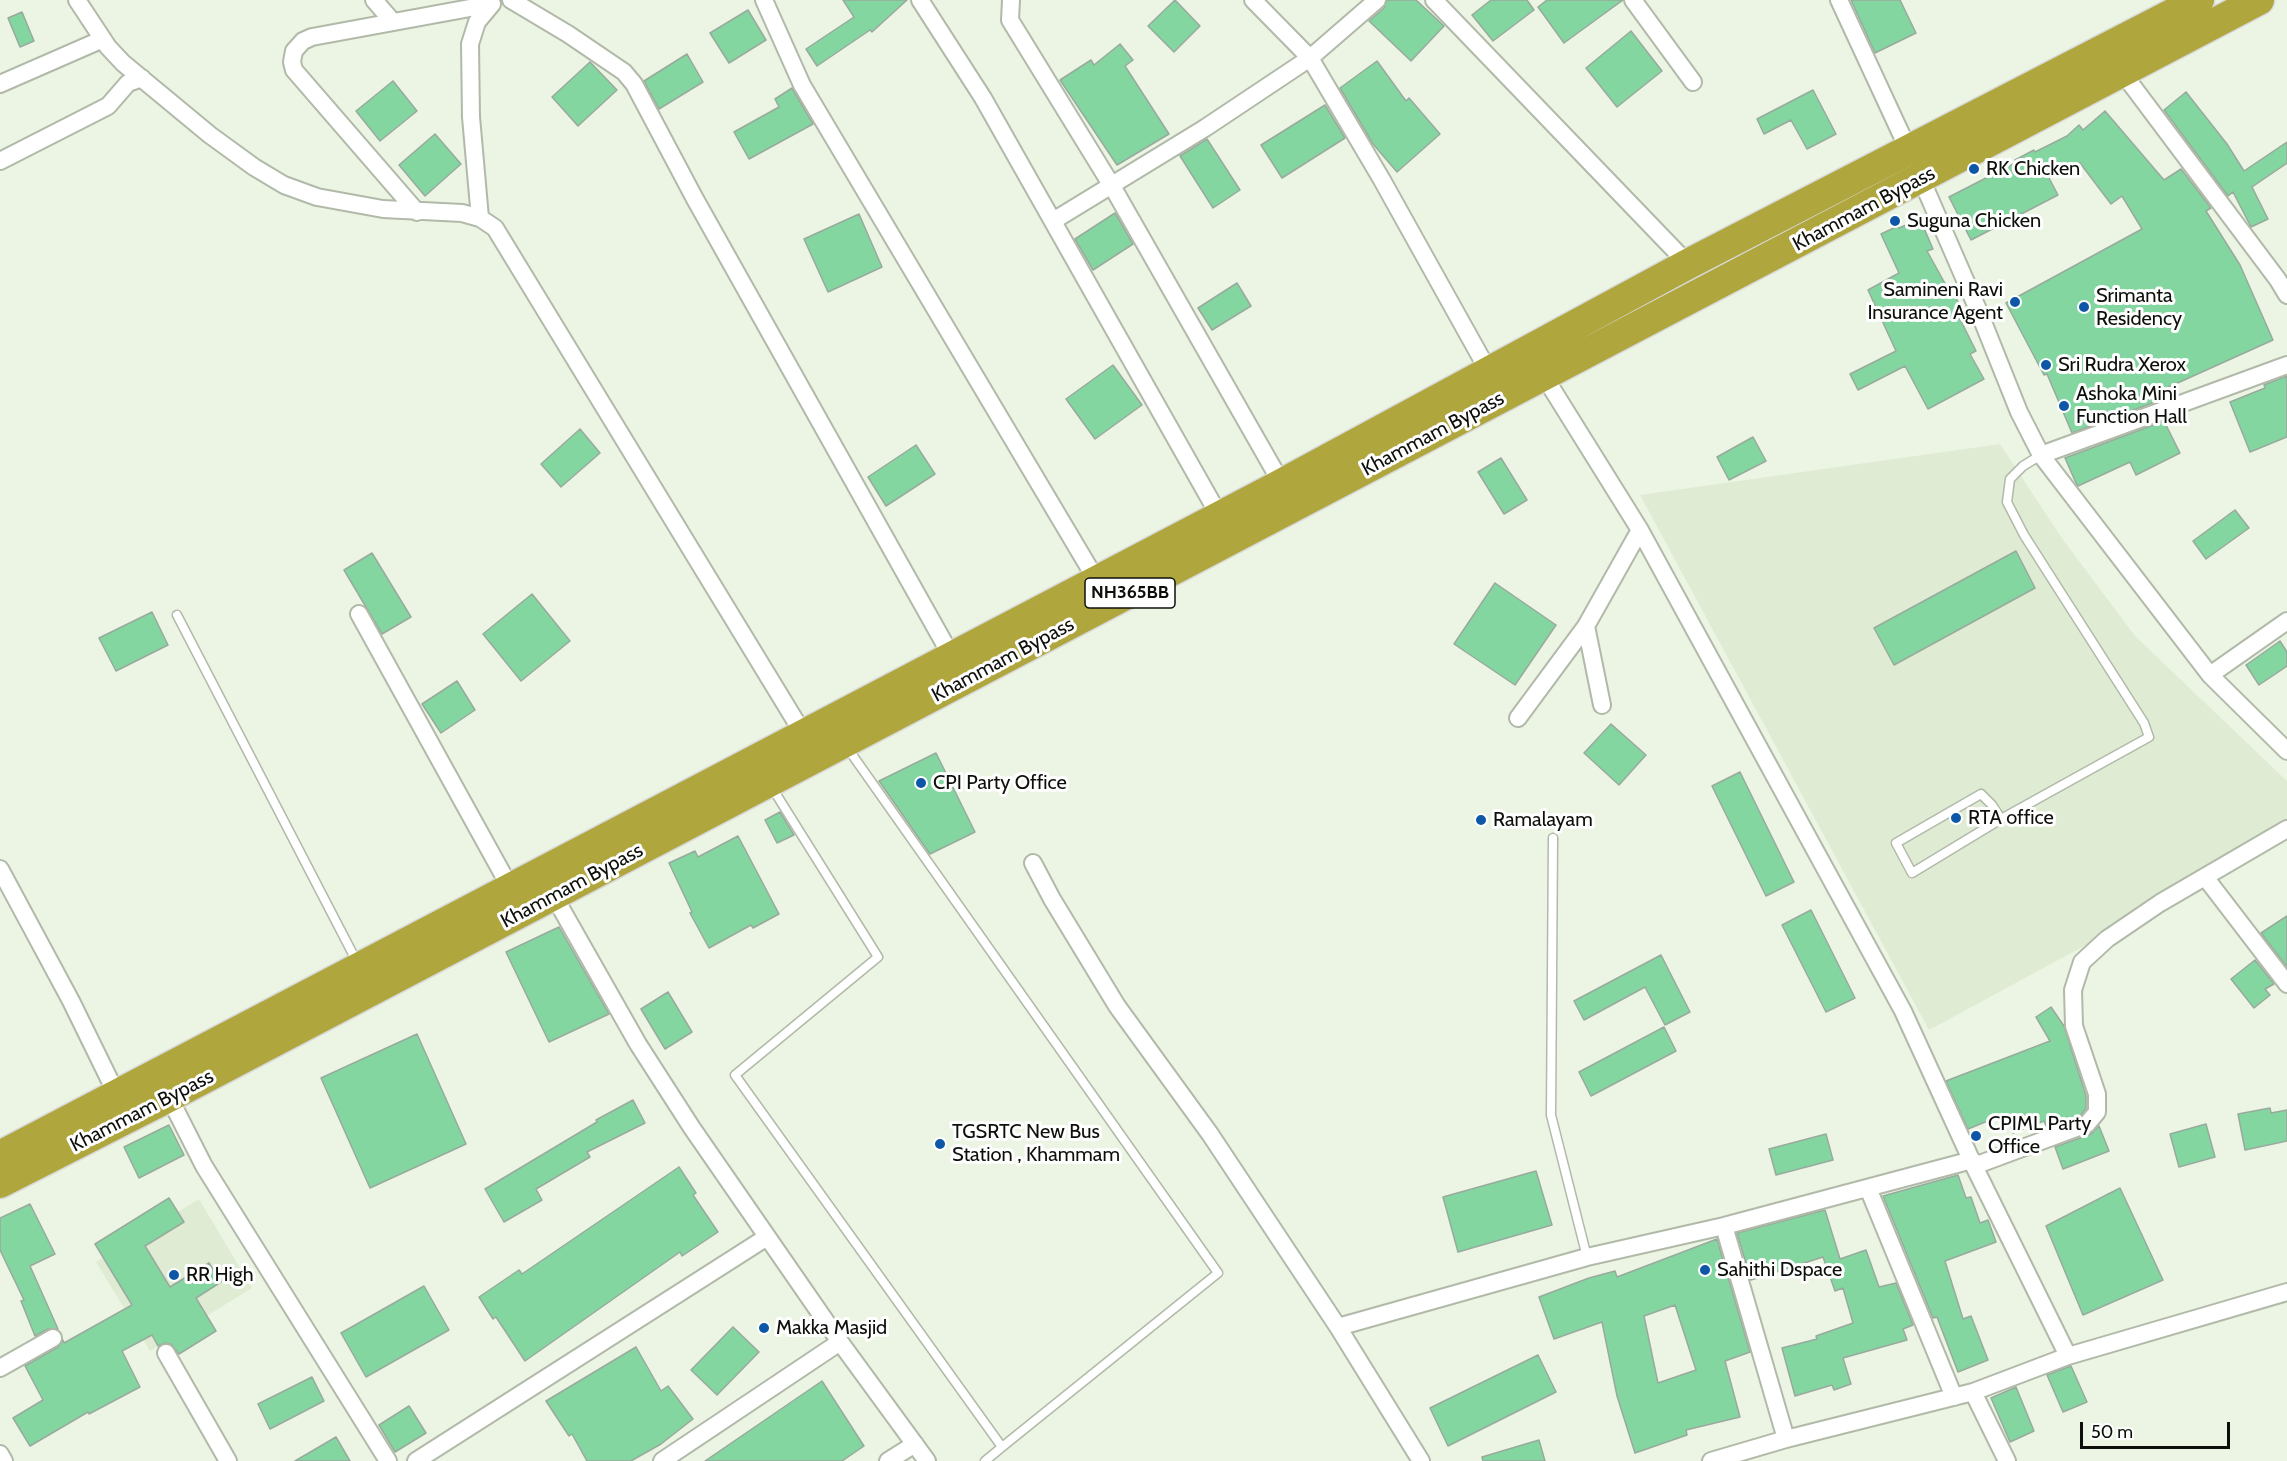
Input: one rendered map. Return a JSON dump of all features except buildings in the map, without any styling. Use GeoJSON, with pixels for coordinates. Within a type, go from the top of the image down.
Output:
{"type":"FeatureCollection","features":[{"type":"Feature","properties":{"kind":"highway","name":"Khammam Bypass"},"geometry":{"type":"LineString","coordinates":[[0,1156],[511,888],[547,884],[769,783],[844,744],[947,670],[1097,581],[1282,484],[1688,264],[2199,0]]}},
{"type":"Feature","properties":{"kind":"highway","name":"Khammam Bypass"},"geometry":{"type":"LineString","coordinates":[[0,1183],[169,1097],[547,884],[804,735],[947,670],[1544,376],[2259,0]]}},
{"type":"Feature","properties":{"kind":"street"},"geometry":{"type":"LineString","coordinates":[[77,0],[103,39],[123,63],[210,135],[254,167],[284,185],[317,197],[382,209],[462,213],[480,218],[495,228],[804,735]]}},
{"type":"Feature","properties":{"kind":"street"},"geometry":{"type":"LineString","coordinates":[[374,0],[393,22]]}},
{"type":"Feature","properties":{"kind":"street"},"geometry":{"type":"LineString","coordinates":[[511,0],[624,72],[634,84],[947,670]]}},
{"type":"Feature","properties":{"kind":"street"},"geometry":{"type":"LineString","coordinates":[[764,0],[802,85],[1097,581]]}},
{"type":"Feature","properties":{"kind":"street"},"geometry":{"type":"LineString","coordinates":[[920,0],[982,98],[1220,517]]}},
{"type":"Feature","properties":{"kind":"street"},"geometry":{"type":"LineString","coordinates":[[1011,0],[1010,20],[1112,186],[1282,484]]}},
{"type":"Feature","properties":{"kind":"street"},"geometry":{"type":"LineString","coordinates":[[1253,0],[1310,58],[1382,180],[1489,372]]}},
{"type":"Feature","properties":{"kind":"street"},"geometry":{"type":"LineString","coordinates":[[1053,221],[1205,128],[1310,58],[1377,0]]}},
{"type":"Feature","properties":{"kind":"street"},"geometry":{"type":"LineString","coordinates":[[1434,0],[1688,264]]}},
{"type":"Feature","properties":{"kind":"street"},"geometry":{"type":"LineString","coordinates":[[1633,0],[1693,82]]}},
{"type":"Feature","properties":{"kind":"street"},"geometry":{"type":"LineString","coordinates":[[1839,0],[1921,179],[1979,312],[2019,412],[2042,455],[2210,675],[2287,751]]}},
{"type":"Feature","properties":{"kind":"street"},"geometry":{"type":"LineString","coordinates":[[417,212],[294,70],[291,62],[294,51],[303,41],[312,37],[497,1]]}},
{"type":"Feature","properties":{"kind":"street"},"geometry":{"type":"LineString","coordinates":[[480,218],[471,117],[470,44],[477,22],[497,1]]}},
{"type":"Feature","properties":{"kind":"street"},"geometry":{"type":"LineString","coordinates":[[0,84],[103,39]]}},
{"type":"Feature","properties":{"kind":"street"},"geometry":{"type":"LineString","coordinates":[[2122,72],[2287,295]]}},
{"type":"Feature","properties":{"kind":"street"},"geometry":{"type":"LineString","coordinates":[[0,161],[108,106],[128,82],[142,78]]}},
{"type":"Feature","properties":{"kind":"street"},"geometry":{"type":"LineString","coordinates":[[2042,455],[2287,365]]}},
{"type":"Feature","properties":{"kind":"street"},"geometry":{"type":"LineString","coordinates":[[1544,376],[1640,530],[1903,1011],[1973,1163],[2068,1356]]}},
{"type":"Feature","properties":{"kind":"street"},"geometry":{"type":"LineString","coordinates":[[1518,718],[1586,626],[1640,530]]}},
{"type":"Feature","properties":{"kind":"street"},"geometry":{"type":"LineString","coordinates":[[359,614],[511,888]]}},
{"type":"Feature","properties":{"kind":"street"},"geometry":{"type":"LineString","coordinates":[[2210,675],[2287,621]]}},
{"type":"Feature","properties":{"kind":"street"},"geometry":{"type":"LineString","coordinates":[[1586,626],[1602,705]]}},
{"type":"Feature","properties":{"kind":"street"},"geometry":{"type":"LineString","coordinates":[[1338,1327],[1587,1257],[1724,1226],[1973,1163],[2087,1124],[2097,1112],[2097,1094],[2074,1026],[2073,990],[2082,962],[2107,939],[2160,903],[2287,829]]}},
{"type":"Feature","properties":{"kind":"street"},"geometry":{"type":"LineString","coordinates":[[1033,863],[1052,899],[1117,1006],[1210,1134],[1338,1327],[1421,1461]]}},
{"type":"Feature","properties":{"kind":"street"},"geometry":{"type":"LineString","coordinates":[[0,869],[71,1001],[117,1095]]}},
{"type":"Feature","properties":{"kind":"street"},"geometry":{"type":"LineString","coordinates":[[2205,877],[2287,984]]}},
{"type":"Feature","properties":{"kind":"street"},"geometry":{"type":"LineString","coordinates":[[547,884],[638,1044],[840,1342],[927,1461]]}},
{"type":"Feature","properties":{"kind":"street"},"geometry":{"type":"LineString","coordinates":[[169,1097],[204,1166],[388,1461]]}},
{"type":"Feature","properties":{"kind":"street"},"geometry":{"type":"LineString","coordinates":[[1868,1188],[1954,1397]]}},
{"type":"Feature","properties":{"kind":"street"},"geometry":{"type":"LineString","coordinates":[[1724,1226],[1786,1439]]}},
{"type":"Feature","properties":{"kind":"street"},"geometry":{"type":"LineString","coordinates":[[416,1461],[768,1237]]}},
{"type":"Feature","properties":{"kind":"street"},"geometry":{"type":"LineString","coordinates":[[1711,1461],[1786,1439],[1973,1392],[2068,1356],[2287,1292]]}},
{"type":"Feature","properties":{"kind":"street"},"geometry":{"type":"LineString","coordinates":[[0,1368],[53,1338]]}},
{"type":"Feature","properties":{"kind":"street"},"geometry":{"type":"LineString","coordinates":[[662,1461],[840,1342]]}},
{"type":"Feature","properties":{"kind":"street"},"geometry":{"type":"LineString","coordinates":[[166,1353],[228,1461]]}},
{"type":"Feature","properties":{"kind":"street"},"geometry":{"type":"LineString","coordinates":[[1973,1392],[2007,1461]]}},
{"type":"Feature","properties":{"kind":"street"},"geometry":{"type":"LineString","coordinates":[[888,1461],[915,1444]]}},
{"type":"Feature","properties":{"kind":"street"},"geometry":{"type":"LineString","coordinates":[[0,1454],[4,1461]]}},
{"type":"Feature","properties":{"kind":"lane"},"geometry":{"type":"LineString","coordinates":[[2001,819],[1981,794],[1896,843],[1912,873],[2001,819],[2149,737],[2144,723],[2024,535],[2007,502],[2010,478],[2023,466],[2042,455]]}},
{"type":"Feature","properties":{"kind":"lane"},"geometry":{"type":"LineString","coordinates":[[177,615],[360,968]]}},
{"type":"Feature","properties":{"kind":"lane"},"geometry":{"type":"LineString","coordinates":[[844,744],[1218,1273],[985,1461]]}},
{"type":"Feature","properties":{"kind":"lane"},"geometry":{"type":"LineString","coordinates":[[769,783],[879,957],[735,1075],[1002,1447]]}},
{"type":"Feature","properties":{"kind":"lane"},"geometry":{"type":"LineString","coordinates":[[1553,838],[1551,1115],[1587,1257]]}},
{"type":"Feature","properties":{"kind":"shaded area"},"geometry":{"type":"Polygon","coordinates":[[[2000,444],[2061,537],[2135,636],[2287,781],[2287,836],[1929,1030],[1640,495],[2000,444]]]}},
{"type":"Feature","properties":{"kind":"shaded area","name":"RR High"},"geometry":{"type":"Polygon","coordinates":[[[199,1199],[252,1288],[150,1351],[96,1262],[199,1199]]]}},
{"type":"Feature","properties":{"kind":"place","name":"RK Chicken"},"geometry":{"type":"Point","coordinates":[1974,169]}},
{"type":"Feature","properties":{"kind":"place","name":"Suguna Chicken"},"geometry":{"type":"Point","coordinates":[1895,221]}},
{"type":"Feature","properties":{"kind":"place","name":"Samineni Ravi Insurance Agent"},"geometry":{"type":"Point","coordinates":[2015,302]}},
{"type":"Feature","properties":{"kind":"place","name":"Srimanta Residency"},"geometry":{"type":"Point","coordinates":[2084,307]}},
{"type":"Feature","properties":{"kind":"place","name":"Sri Rudra Xerox"},"geometry":{"type":"Point","coordinates":[2046,365]}},
{"type":"Feature","properties":{"kind":"place","name":"Ashoka Mini Function Hall"},"geometry":{"type":"Point","coordinates":[2064,406]}},
{"type":"Feature","properties":{"kind":"place","name":"CPI Party Office"},"geometry":{"type":"Point","coordinates":[921,783]}},
{"type":"Feature","properties":{"kind":"place","name":"RTA office"},"geometry":{"type":"Point","coordinates":[1956,818]}},
{"type":"Feature","properties":{"kind":"place","name":"Ramalayam"},"geometry":{"type":"Point","coordinates":[1481,820]}},
{"type":"Feature","properties":{"kind":"place","name":"CPIML Party Office"},"geometry":{"type":"Point","coordinates":[1976,1136]}},
{"type":"Feature","properties":{"kind":"place","name":"TGSRTC New Bus Station , Khammam"},"geometry":{"type":"Point","coordinates":[940,1144]}},
{"type":"Feature","properties":{"kind":"place","name":"Sahithi Dspace"},"geometry":{"type":"Point","coordinates":[1705,1270]}},
{"type":"Feature","properties":{"kind":"place","name":"RR High"},"geometry":{"type":"Point","coordinates":[174,1275]}},
{"type":"Feature","properties":{"kind":"place","name":"Makka Masjid"},"geometry":{"type":"Point","coordinates":[764,1328]}}]}
